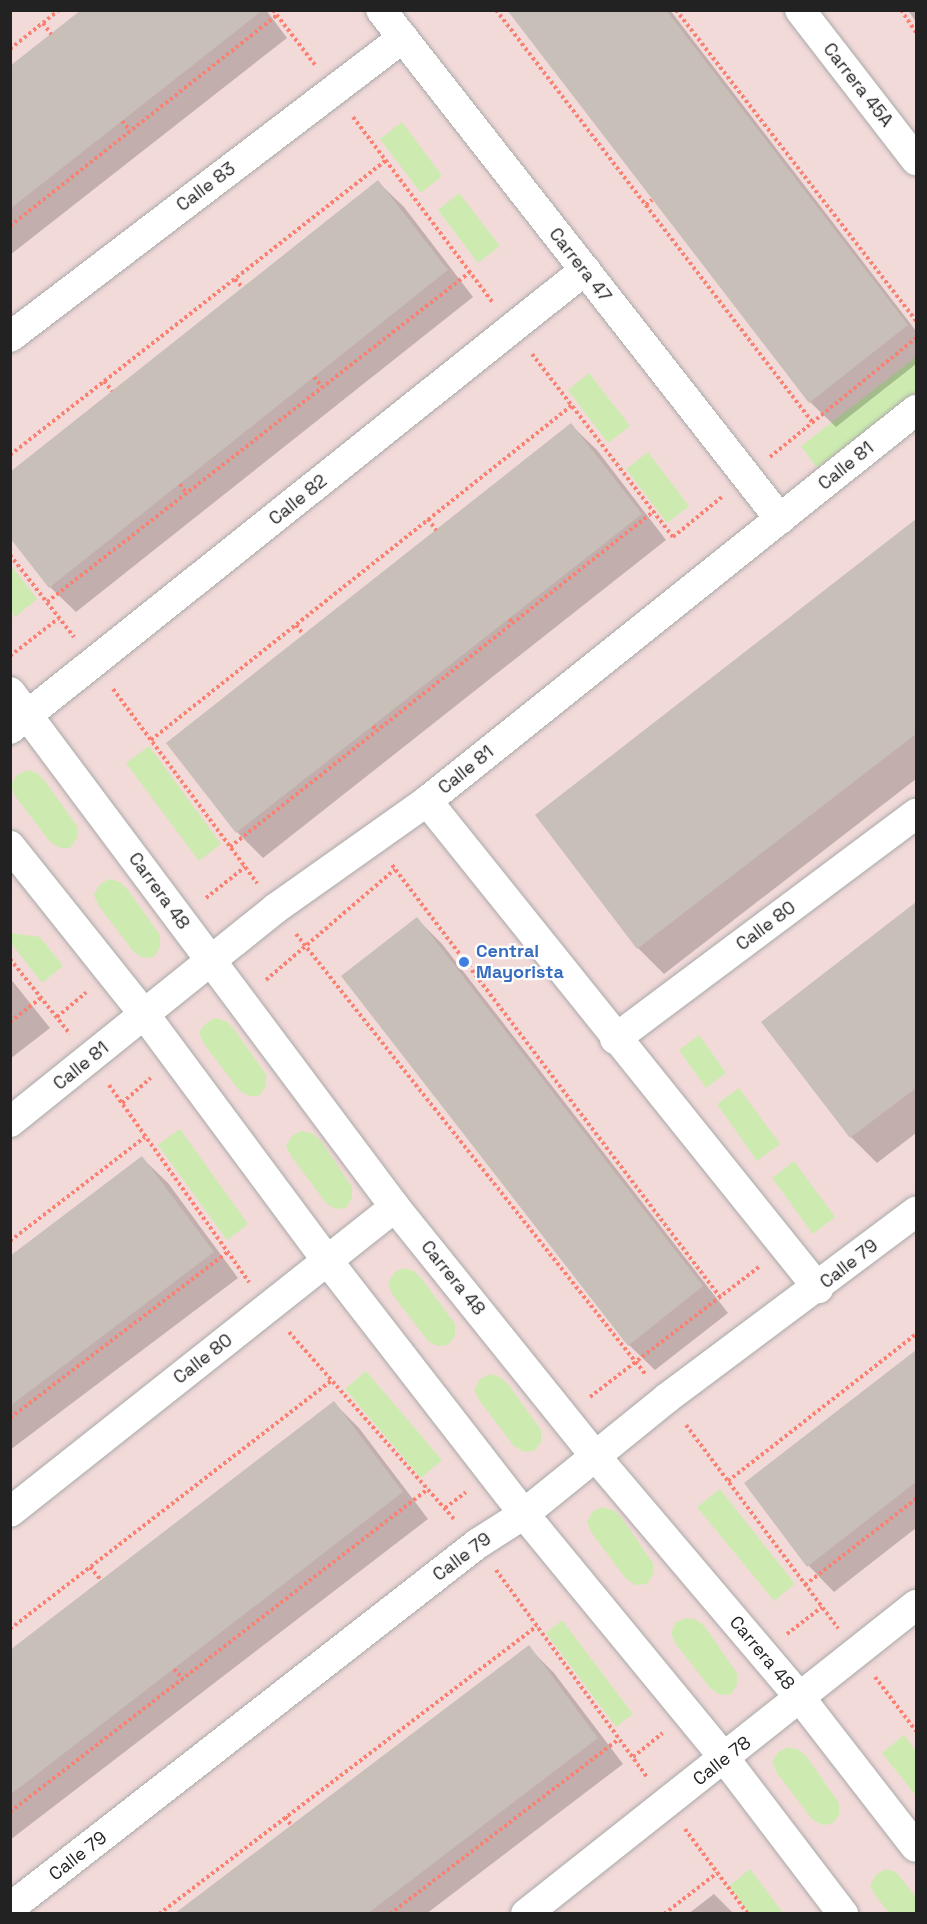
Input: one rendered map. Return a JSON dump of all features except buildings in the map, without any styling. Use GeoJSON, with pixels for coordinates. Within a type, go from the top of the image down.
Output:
{"type":"FeatureCollection","features":[{"type":"Feature","properties":{"kind":"street","name":"Carrera 47"},"geometry":{"type":"LineString","coordinates":[[381,10],[780,519]]}},
{"type":"Feature","properties":{"kind":"street","name":"Carrera 45A"},"geometry":{"type":"LineString","coordinates":[[800,10],[916,160]]}},
{"type":"Feature","properties":{"kind":"street","name":"Calle 83"},"geometry":{"type":"LineString","coordinates":[[10,337],[403,38]]}},
{"type":"Feature","properties":{"kind":"street","name":"Calle 82"},"geometry":{"type":"LineString","coordinates":[[20,722],[585,270]]}},
{"type":"Feature","properties":{"kind":"street","name":"Calle 81"},"geometry":{"type":"LineString","coordinates":[[10,1122],[276,908],[427,801],[916,410]]}},
{"type":"Feature","properties":{"kind":"street","name":"Carrera 48"},"geometry":{"type":"LineString","coordinates":[[10,692],[20,722],[179,919],[395,1207],[596,1457],[801,1699],[916,1847]]}},
{"type":"Feature","properties":{"kind":"street"},"geometry":{"type":"LineString","coordinates":[[427,801],[615,1039],[818,1288]]}},
{"type":"Feature","properties":{"kind":"street","name":"Calle 80"},"geometry":{"type":"LineString","coordinates":[[615,1039],[916,814]]}},
{"type":"Feature","properties":{"kind":"street"},"geometry":{"type":"LineString","coordinates":[[10,846],[144,1014],[327,1260],[524,1514],[725,1759],[843,1914]]}},
{"type":"Feature","properties":{"kind":"street","name":"Calle 80"},"geometry":{"type":"LineString","coordinates":[[10,1512],[395,1207]]}},
{"type":"Feature","properties":{"kind":"street","name":"Calle 79"},"geometry":{"type":"LineString","coordinates":[[10,1908],[477,1544],[524,1514],[667,1398],[818,1288],[916,1212]]}},
{"type":"Feature","properties":{"kind":"street","name":"Calle 78"},"geometry":{"type":"LineString","coordinates":[[526,1914],[801,1699],[916,1605]]}},
{"type":"Feature","properties":{"kind":"path"},"geometry":{"type":"LineString","coordinates":[[10,49],[59,10]]}},
{"type":"Feature","properties":{"kind":"path"},"geometry":{"type":"LineString","coordinates":[[273,10],[672,537],[916,338]]}},
{"type":"Feature","properties":{"kind":"path"},"geometry":{"type":"LineString","coordinates":[[496,10],[813,423]]}},
{"type":"Feature","properties":{"kind":"path"},"geometry":{"type":"LineString","coordinates":[[676,10],[916,321]]}},
{"type":"Feature","properties":{"kind":"path"},"geometry":{"type":"LineString","coordinates":[[901,10],[916,32]]}},
{"type":"Feature","properties":{"kind":"path"},"geometry":{"type":"LineString","coordinates":[[10,226],[277,15]]}},
{"type":"Feature","properties":{"kind":"path"},"geometry":{"type":"LineString","coordinates":[[43,24],[51,34]]}},
{"type":"Feature","properties":{"kind":"path"},"geometry":{"type":"LineString","coordinates":[[751,121],[757,116]]}},
{"type":"Feature","properties":{"kind":"path"},"geometry":{"type":"LineString","coordinates":[[122,121],[130,131]]}},
{"type":"Feature","properties":{"kind":"path"},"geometry":{"type":"LineString","coordinates":[[10,455],[386,160]]}},
{"type":"Feature","properties":{"kind":"path"},"geometry":{"type":"LineString","coordinates":[[646,205],[652,200]]}},
{"type":"Feature","properties":{"kind":"path"},"geometry":{"type":"LineString","coordinates":[[47,602],[470,272]]}},
{"type":"Feature","properties":{"kind":"path"},"geometry":{"type":"LineString","coordinates":[[235,279],[242,287]]}},
{"type":"Feature","properties":{"kind":"path"},"geometry":{"type":"LineString","coordinates":[[314,377],[322,387]]}},
{"type":"Feature","properties":{"kind":"path"},"geometry":{"type":"LineString","coordinates":[[104,381],[112,391]]}},
{"type":"Feature","properties":{"kind":"path"},"geometry":{"type":"LineString","coordinates":[[151,740],[571,406]]}},
{"type":"Feature","properties":{"kind":"path"},"geometry":{"type":"LineString","coordinates":[[180,484],[187,493]]}},
{"type":"Feature","properties":{"kind":"path"},"geometry":{"type":"LineString","coordinates":[[230,847],[653,512]]}},
{"type":"Feature","properties":{"kind":"path"},"geometry":{"type":"LineString","coordinates":[[428,519],[436,530]]}},
{"type":"Feature","properties":{"kind":"path"},"geometry":{"type":"LineString","coordinates":[[10,555],[94,663],[305,946],[634,1362],[667,1398],[805,1585],[916,1729]]}},
{"type":"Feature","properties":{"kind":"path"},"geometry":{"type":"LineString","coordinates":[[10,656],[59,618]]}},
{"type":"Feature","properties":{"kind":"path"},"geometry":{"type":"LineString","coordinates":[[508,619],[513,623]]}},
{"type":"Feature","properties":{"kind":"path"},"geometry":{"type":"LineString","coordinates":[[296,625],[303,634]]}},
{"type":"Feature","properties":{"kind":"path"},"geometry":{"type":"LineString","coordinates":[[373,726],[377,731]]}},
{"type":"Feature","properties":{"kind":"path"},"geometry":{"type":"LineString","coordinates":[[374,839],[720,1297]]}},
{"type":"Feature","properties":{"kind":"path"},"geometry":{"type":"LineString","coordinates":[[179,919],[245,867]]}},
{"type":"Feature","properties":{"kind":"path"},"geometry":{"type":"LineString","coordinates":[[241,1001],[395,869]]}},
{"type":"Feature","properties":{"kind":"path"},"geometry":{"type":"LineString","coordinates":[[10,959],[91,1059],[268,1308],[477,1544],[747,1914]]}},
{"type":"Feature","properties":{"kind":"path"},"geometry":{"type":"LineString","coordinates":[[10,1022],[41,998]]}},
{"type":"Feature","properties":{"kind":"path"},"geometry":{"type":"LineString","coordinates":[[10,1241],[146,1137]]}},
{"type":"Feature","properties":{"kind":"path"},"geometry":{"type":"LineString","coordinates":[[565,1416],[784,1247]]}},
{"type":"Feature","properties":{"kind":"path"},"geometry":{"type":"LineString","coordinates":[[10,1418],[228,1252]]}},
{"type":"Feature","properties":{"kind":"path"},"geometry":{"type":"LineString","coordinates":[[728,1481],[916,1334]]}},
{"type":"Feature","properties":{"kind":"path"},"geometry":{"type":"LineString","coordinates":[[10,1629],[332,1380]]}},
{"type":"Feature","properties":{"kind":"path"},"geometry":{"type":"LineString","coordinates":[[10,1812],[428,1489]]}},
{"type":"Feature","properties":{"kind":"path"},"geometry":{"type":"LineString","coordinates":[[805,1585],[916,1499]]}},
{"type":"Feature","properties":{"kind":"path"},"geometry":{"type":"LineString","coordinates":[[90,1567],[102,1580]]}},
{"type":"Feature","properties":{"kind":"path"},"geometry":{"type":"LineString","coordinates":[[763,1654],[822,1607]]}},
{"type":"Feature","properties":{"kind":"path"},"geometry":{"type":"LineString","coordinates":[[159,1914],[537,1626]]}},
{"type":"Feature","properties":{"kind":"path"},"geometry":{"type":"LineString","coordinates":[[174,1669],[183,1679]]}},
{"type":"Feature","properties":{"kind":"path"},"geometry":{"type":"LineString","coordinates":[[390,1914],[619,1739]]}},
{"type":"Feature","properties":{"kind":"path"},"geometry":{"type":"LineString","coordinates":[[285,1817],[291,1825]]}},
{"type":"Feature","properties":{"kind":"path"},"geometry":{"type":"LineString","coordinates":[[664,1914],[717,1873]]}},
{"type":"Feature","properties":{"kind":"shaded area","name":"Central Mayorista"},"geometry":{"type":"Polygon","coordinates":[[[11,11],[916,11],[916,1913],[11,1913],[11,11]]]}},
{"type":"Feature","properties":{"kind":"green space"},"geometry":{"type":"Polygon","coordinates":[[[402,122],[442,176],[421,193],[380,139],[402,122]]]}},
{"type":"Feature","properties":{"kind":"green space"},"geometry":{"type":"Polygon","coordinates":[[[459,193],[500,246],[478,263],[438,210],[459,193]]]}},
{"type":"Feature","properties":{"kind":"green space"},"geometry":{"type":"Polygon","coordinates":[[[916,357],[916,392],[817,468],[801,446],[916,357]]]}},
{"type":"Feature","properties":{"kind":"green space"},"geometry":{"type":"Polygon","coordinates":[[[589,373],[630,426],[608,443],[568,390],[589,373]]]}},
{"type":"Feature","properties":{"kind":"green space"},"geometry":{"type":"Polygon","coordinates":[[[648,452],[689,506],[667,523],[626,469],[648,452]]]}},
{"type":"Feature","properties":{"kind":"green space"},"geometry":{"type":"Polygon","coordinates":[[[11,565],[37,599],[15,617],[11,611],[11,565]]]}},
{"type":"Feature","properties":{"kind":"green space"},"geometry":{"type":"Polygon","coordinates":[[[149,746],[221,844],[199,861],[126,763],[149,746]]]}},
{"type":"Feature","properties":{"kind":"green space"},"geometry":{"type":"Polygon","coordinates":[[[26,770],[37,773],[45,781],[77,826],[77,838],[70,848],[60,848],[50,842],[15,796],[11,785],[16,776],[26,770]]]}},
{"type":"Feature","properties":{"kind":"green space"},"geometry":{"type":"Polygon","coordinates":[[[109,879],[120,882],[128,890],[160,935],[160,947],[154,957],[143,958],[134,952],[98,905],[94,895],[99,885],[109,879]]]}},
{"type":"Feature","properties":{"kind":"green space"},"geometry":{"type":"Polygon","coordinates":[[[11,933],[40,937],[63,966],[42,983],[11,943],[11,933]]]}},
{"type":"Feature","properties":{"kind":"green space"},"geometry":{"type":"Polygon","coordinates":[[[215,1018],[226,1021],[234,1029],[266,1074],[266,1086],[259,1096],[249,1096],[239,1090],[204,1044],[199,1033],[205,1024],[215,1018]]]}},
{"type":"Feature","properties":{"kind":"green space"},"geometry":{"type":"Polygon","coordinates":[[[699,1035],[726,1073],[706,1088],[679,1050],[699,1035]]]}},
{"type":"Feature","properties":{"kind":"green space"},"geometry":{"type":"Polygon","coordinates":[[[739,1088],[780,1144],[757,1161],[717,1104],[739,1088]]]}},
{"type":"Feature","properties":{"kind":"green space"},"geometry":{"type":"Polygon","coordinates":[[[180,1129],[248,1224],[227,1240],[158,1145],[180,1129]]]}},
{"type":"Feature","properties":{"kind":"green space"},"geometry":{"type":"Polygon","coordinates":[[[301,1131],[312,1133],[321,1141],[352,1187],[352,1198],[346,1208],[335,1209],[326,1203],[291,1156],[286,1146],[292,1136],[301,1131]]]}},
{"type":"Feature","properties":{"kind":"green space"},"geometry":{"type":"Polygon","coordinates":[[[794,1161],[835,1217],[813,1234],[772,1178],[794,1161]]]}},
{"type":"Feature","properties":{"kind":"green space"},"geometry":{"type":"Polygon","coordinates":[[[403,1268],[414,1271],[422,1279],[455,1324],[455,1336],[448,1345],[437,1346],[428,1341],[392,1294],[388,1283],[394,1273],[403,1268]]]}},
{"type":"Feature","properties":{"kind":"green space"},"geometry":{"type":"Polygon","coordinates":[[[366,1371],[442,1460],[421,1478],[345,1389],[366,1371]]]}},
{"type":"Feature","properties":{"kind":"green space"},"geometry":{"type":"Polygon","coordinates":[[[490,1374],[500,1377],[509,1385],[541,1430],[541,1442],[534,1451],[524,1452],[514,1446],[479,1400],[474,1390],[480,1379],[490,1374]]]}},
{"type":"Feature","properties":{"kind":"green space"},"geometry":{"type":"Polygon","coordinates":[[[720,1489],[795,1584],[774,1601],[697,1507],[720,1489]]]}},
{"type":"Feature","properties":{"kind":"green space"},"geometry":{"type":"Polygon","coordinates":[[[602,1507],[613,1510],[621,1517],[653,1563],[653,1574],[647,1584],[636,1585],[626,1579],[591,1532],[587,1522],[592,1512],[602,1507]]]}},
{"type":"Feature","properties":{"kind":"green space"},"geometry":{"type":"Polygon","coordinates":[[[686,1618],[697,1620],[705,1627],[737,1673],[737,1685],[731,1694],[720,1695],[711,1689],[675,1643],[671,1633],[676,1622],[686,1618]]]}},
{"type":"Feature","properties":{"kind":"green space"},"geometry":{"type":"Polygon","coordinates":[[[562,1620],[633,1714],[616,1727],[546,1633],[562,1620]]]}},
{"type":"Feature","properties":{"kind":"green space"},"geometry":{"type":"Polygon","coordinates":[[[904,1735],[916,1751],[916,1796],[882,1753],[904,1735]]]}},
{"type":"Feature","properties":{"kind":"green space"},"geometry":{"type":"Polygon","coordinates":[[[788,1747],[799,1750],[807,1757],[839,1803],[839,1815],[832,1824],[822,1825],[812,1819],[777,1773],[772,1762],[778,1752],[788,1747]]]}},
{"type":"Feature","properties":{"kind":"green space"},"geometry":{"type":"Polygon","coordinates":[[[750,1869],[783,1913],[749,1913],[729,1886],[750,1869]]]}},
{"type":"Feature","properties":{"kind":"green space"},"geometry":{"type":"Polygon","coordinates":[[[885,1869],[896,1872],[916,1897],[916,1913],[889,1913],[875,1895],[870,1885],[876,1875],[885,1869]]]}},
{"type":"Feature","properties":{"kind":"place","name":"Central Mayorista"},"geometry":{"type":"Point","coordinates":[464,962]}}]}
